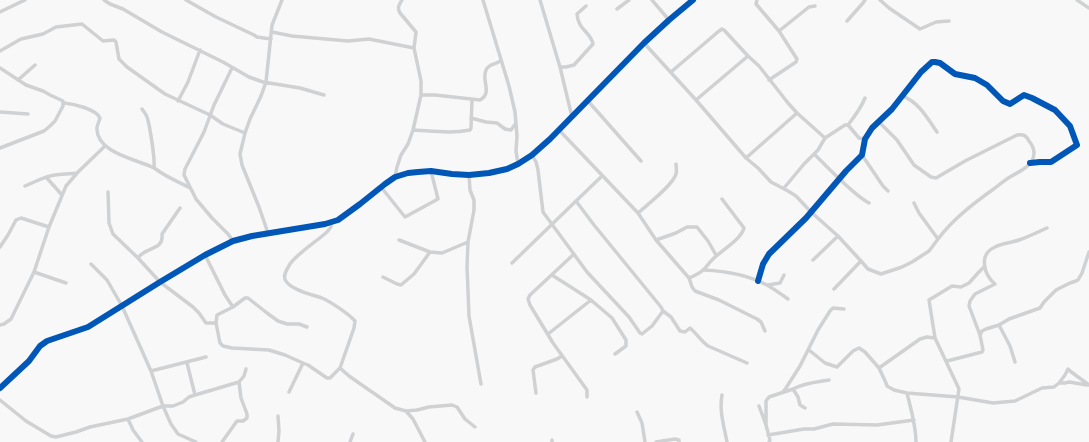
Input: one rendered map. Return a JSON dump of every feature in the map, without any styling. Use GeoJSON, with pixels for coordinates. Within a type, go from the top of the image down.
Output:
{"type":"FeatureCollection","features":[{"type":"Feature","properties":{"kind":"street"},"geometry":{"type":"LineString","coordinates":[[0,12],[22,0]]}},
{"type":"Feature","properties":{"kind":"street"},"geometry":{"type":"LineString","coordinates":[[104,0],[124,9],[162,32],[200,50],[249,77],[262,82],[300,88],[324,95]]}},
{"type":"Feature","properties":{"kind":"street"},"geometry":{"type":"LineString","coordinates":[[186,0],[194,2],[216,17],[257,37],[271,39]]}},
{"type":"Feature","properties":{"kind":"street"},"geometry":{"type":"LineString","coordinates":[[268,233],[242,165],[240,154],[250,119],[266,82],[272,24],[282,0]]}},
{"type":"Feature","properties":{"kind":"street"},"geometry":{"type":"LineString","coordinates":[[395,177],[401,155],[408,144],[413,130],[421,95],[421,81],[414,48],[416,32],[398,10],[398,6],[402,0]]}},
{"type":"Feature","properties":{"kind":"street"},"geometry":{"type":"LineString","coordinates":[[483,0],[513,100],[518,164]]}},
{"type":"Feature","properties":{"kind":"street"},"geometry":{"type":"LineString","coordinates":[[540,0],[560,67],[572,117]]}},
{"type":"Feature","properties":{"kind":"street"},"geometry":{"type":"LineString","coordinates":[[617,9],[629,0]]}},
{"type":"Feature","properties":{"kind":"street"},"geometry":{"type":"LineString","coordinates":[[652,0],[669,20]]}},
{"type":"Feature","properties":{"kind":"street"},"geometry":{"type":"LineString","coordinates":[[0,388],[29,361],[40,346],[47,341],[88,327],[205,255],[233,241],[268,233],[330,223],[341,219],[381,186],[395,177],[408,173],[431,171],[469,175],[507,169],[518,164],[532,155],[559,130],[644,43],[693,0]]}},
{"type":"Feature","properties":{"kind":"street"},"geometry":{"type":"LineString","coordinates":[[757,0],[756,4],[779,31],[797,59],[797,61],[769,80]]}},
{"type":"Feature","properties":{"kind":"street"},"geometry":{"type":"LineString","coordinates":[[847,21],[865,0]]}},
{"type":"Feature","properties":{"kind":"street"},"geometry":{"type":"LineString","coordinates":[[880,0],[920,29],[936,22],[949,21]]}},
{"type":"Feature","properties":{"kind":"street"},"geometry":{"type":"LineString","coordinates":[[1077,0],[1089,8]]}},
{"type":"Feature","properties":{"kind":"street"},"geometry":{"type":"LineString","coordinates":[[560,67],[574,65],[593,44],[592,39],[580,24],[577,14],[586,6]]}},
{"type":"Feature","properties":{"kind":"street"},"geometry":{"type":"LineString","coordinates":[[779,31],[809,7],[815,6]]}},
{"type":"Feature","properties":{"kind":"street"},"geometry":{"type":"LineString","coordinates":[[0,51],[21,39],[43,34],[56,27],[82,24],[103,41],[114,40],[116,42],[120,59],[127,67],[165,94],[245,133]]}},
{"type":"Feature","properties":{"kind":"street"},"geometry":{"type":"LineString","coordinates":[[671,72],[722,29],[758,66],[797,113],[825,138]]}},
{"type":"Feature","properties":{"kind":"street"},"geometry":{"type":"LineString","coordinates":[[272,32],[292,36],[348,42],[369,40],[414,48]]}},
{"type":"Feature","properties":{"kind":"street"},"geometry":{"type":"LineString","coordinates":[[644,43],[746,158],[772,182],[796,196],[811,212],[838,236],[861,262],[868,268],[881,274],[902,267],[929,250],[952,223],[976,201],[1022,170],[1030,163],[1034,156],[1034,150],[1030,142],[1026,136],[1022,134],[982,152],[936,178],[931,177],[914,164],[897,140],[878,120]]}},
{"type":"Feature","properties":{"kind":"street"},"geometry":{"type":"LineString","coordinates":[[178,100],[188,82],[200,50]]}},
{"type":"Feature","properties":{"kind":"street"},"geometry":{"type":"LineString","coordinates":[[696,100],[748,56]]}},
{"type":"Feature","properties":{"kind":"street"},"geometry":{"type":"LineString","coordinates":[[421,95],[480,100],[484,97],[486,89],[484,74],[491,65],[498,63],[501,60]]}},
{"type":"Feature","properties":{"kind":"street"},"geometry":{"type":"LineString","coordinates":[[758,281],[763,264],[769,254],[797,228],[846,171],[862,155],[865,139],[878,120],[892,110],[921,72],[932,62],[940,63],[955,74],[975,78],[987,85],[1003,101],[1010,104],[1024,95],[1055,110],[1070,126],[1076,145],[1051,162],[1030,163]]}},
{"type":"Feature","properties":{"kind":"street"},"geometry":{"type":"LineString","coordinates":[[18,80],[35,65]]}},
{"type":"Feature","properties":{"kind":"street"},"geometry":{"type":"LineString","coordinates":[[0,68],[26,85],[43,91],[63,101],[64,103],[74,104],[99,115],[100,118],[97,127],[100,138],[105,146],[121,156],[154,168],[190,188]]}},
{"type":"Feature","properties":{"kind":"street"},"geometry":{"type":"LineString","coordinates":[[232,68],[184,174],[196,199],[233,241]]}},
{"type":"Feature","properties":{"kind":"street"},"geometry":{"type":"LineString","coordinates":[[902,96],[909,98],[916,105],[937,132]]}},
{"type":"Feature","properties":{"kind":"street"},"geometry":{"type":"LineString","coordinates":[[784,188],[818,150],[825,138],[845,125],[848,125],[858,112],[865,98]]}},
{"type":"Feature","properties":{"kind":"street"},"geometry":{"type":"LineString","coordinates":[[413,130],[441,132],[470,130],[472,100]]}},
{"type":"Feature","properties":{"kind":"street"},"geometry":{"type":"LineString","coordinates":[[588,101],[641,161]]}},
{"type":"Feature","properties":{"kind":"street"},"geometry":{"type":"LineString","coordinates":[[0,148],[44,131],[55,121],[64,103]]}},
{"type":"Feature","properties":{"kind":"street"},"geometry":{"type":"LineString","coordinates":[[142,109],[148,118],[155,164],[154,168]]}},
{"type":"Feature","properties":{"kind":"street"},"geometry":{"type":"LineString","coordinates":[[0,112],[28,114]]}},
{"type":"Feature","properties":{"kind":"street"},"geometry":{"type":"LineString","coordinates":[[746,158],[797,113]]}},
{"type":"Feature","properties":{"kind":"street"},"geometry":{"type":"LineString","coordinates":[[471,118],[497,123],[504,129],[508,130],[511,130],[516,124]]}},
{"type":"Feature","properties":{"kind":"street"},"geometry":{"type":"LineString","coordinates":[[848,125],[859,138],[865,139]]}},
{"type":"Feature","properties":{"kind":"street"},"geometry":{"type":"LineString","coordinates":[[559,130],[638,213],[656,240],[689,278],[695,291],[719,300],[757,319],[761,322],[765,331]]}},
{"type":"Feature","properties":{"kind":"street"},"geometry":{"type":"LineString","coordinates":[[0,325],[11,319],[34,272],[49,227],[66,186],[105,146]]}},
{"type":"Feature","properties":{"kind":"street"},"geometry":{"type":"LineString","coordinates":[[814,154],[863,200],[869,203]]}},
{"type":"Feature","properties":{"kind":"street"},"geometry":{"type":"LineString","coordinates":[[532,155],[538,170],[543,212],[595,282],[629,317],[642,334],[652,326],[663,310]]}},
{"type":"Feature","properties":{"kind":"street"},"geometry":{"type":"LineString","coordinates":[[862,155],[888,191]]}},
{"type":"Feature","properties":{"kind":"street"},"geometry":{"type":"LineString","coordinates":[[638,213],[674,178],[677,170],[676,164]]}},
{"type":"Feature","properties":{"kind":"street"},"geometry":{"type":"LineString","coordinates":[[381,186],[405,217],[438,200],[431,171]]}},
{"type":"Feature","properties":{"kind":"street"},"geometry":{"type":"LineString","coordinates":[[25,186],[46,177],[78,172]]}},
{"type":"Feature","properties":{"kind":"street"},"geometry":{"type":"LineString","coordinates":[[469,175],[470,190],[474,200],[474,210],[468,242],[467,267],[469,316],[481,384]]}},
{"type":"Feature","properties":{"kind":"street"},"geometry":{"type":"LineString","coordinates":[[512,263],[602,176]]}},
{"type":"Feature","properties":{"kind":"street"},"geometry":{"type":"LineString","coordinates":[[46,177],[62,195]]}},
{"type":"Feature","properties":{"kind":"street"},"geometry":{"type":"LineString","coordinates":[[108,192],[109,223],[113,234],[160,282],[193,307],[206,323],[216,323]]}},
{"type":"Feature","properties":{"kind":"street"},"geometry":{"type":"LineString","coordinates":[[689,278],[704,270],[710,261],[743,232],[744,228],[722,199]]}},
{"type":"Feature","properties":{"kind":"street"},"geometry":{"type":"LineString","coordinates":[[576,201],[663,310],[671,317],[680,331],[685,332],[690,328],[708,346],[748,363]]}},
{"type":"Feature","properties":{"kind":"street"},"geometry":{"type":"LineString","coordinates":[[914,203],[919,214],[938,239]]}},
{"type":"Feature","properties":{"kind":"street"},"geometry":{"type":"LineString","coordinates":[[138,258],[147,250],[153,249],[161,243],[163,240],[162,234],[180,208]]}},
{"type":"Feature","properties":{"kind":"street"},"geometry":{"type":"LineString","coordinates":[[0,247],[16,220],[21,218],[49,227]]}},
{"type":"Feature","properties":{"kind":"street"},"geometry":{"type":"LineString","coordinates":[[307,327],[299,324],[287,324],[278,321],[248,298],[245,298],[233,307],[217,315],[216,323],[220,343],[223,346],[232,348],[269,350],[308,365],[327,378],[330,378],[340,368],[355,321],[343,311],[323,299],[289,285],[284,276],[290,264],[327,232],[331,227],[330,223]]}},
{"type":"Feature","properties":{"kind":"street"},"geometry":{"type":"LineString","coordinates":[[656,240],[676,233],[687,227],[696,227],[708,241],[716,256]]}},
{"type":"Feature","properties":{"kind":"street"},"geometry":{"type":"LineString","coordinates":[[946,361],[982,352],[983,350],[980,335],[969,306],[970,300],[975,294],[996,284],[992,281],[984,267],[984,258],[991,249],[996,246],[1019,240],[1047,228]]}},
{"type":"Feature","properties":{"kind":"street"},"geometry":{"type":"LineString","coordinates":[[813,260],[838,236]]}},
{"type":"Feature","properties":{"kind":"street"},"geometry":{"type":"LineString","coordinates":[[399,240],[430,252],[442,253],[468,242]]}},
{"type":"Feature","properties":{"kind":"street"},"geometry":{"type":"LineString","coordinates":[[383,277],[402,285],[414,274],[430,252]]}},
{"type":"Feature","properties":{"kind":"street"},"geometry":{"type":"LineString","coordinates":[[980,335],[982,331],[986,329],[1040,308],[1056,290],[1078,280],[1089,252]]}},
{"type":"Feature","properties":{"kind":"street"},"geometry":{"type":"LineString","coordinates":[[574,254],[530,295],[528,299],[530,305],[562,356],[587,390],[587,397]]}},
{"type":"Feature","properties":{"kind":"street"},"geometry":{"type":"LineString","coordinates":[[205,255],[225,296],[233,307]]}},
{"type":"Feature","properties":{"kind":"street"},"geometry":{"type":"LineString","coordinates":[[834,289],[861,262]]}},
{"type":"Feature","properties":{"kind":"street"},"geometry":{"type":"LineString","coordinates":[[91,264],[107,280],[122,306],[151,372],[171,424],[178,434],[196,442]]}},
{"type":"Feature","properties":{"kind":"street"},"geometry":{"type":"LineString","coordinates":[[952,442],[959,389],[935,338],[929,300],[952,286],[961,287],[969,283],[984,267]]}},
{"type":"Feature","properties":{"kind":"street"},"geometry":{"type":"LineString","coordinates":[[704,270],[716,270],[758,281],[768,285],[788,299]]}},
{"type":"Feature","properties":{"kind":"street"},"geometry":{"type":"LineString","coordinates":[[34,272],[66,283]]}},
{"type":"Feature","properties":{"kind":"street"},"geometry":{"type":"LineString","coordinates":[[552,274],[591,300],[612,318],[626,340],[626,346],[615,354]]}},
{"type":"Feature","properties":{"kind":"street"},"geometry":{"type":"LineString","coordinates":[[768,285],[780,283],[784,275]]}},
{"type":"Feature","properties":{"kind":"street"},"geometry":{"type":"LineString","coordinates":[[548,334],[591,300]]}},
{"type":"Feature","properties":{"kind":"street"},"geometry":{"type":"LineString","coordinates":[[782,393],[809,350],[818,330],[830,311],[833,308],[844,309]]}},
{"type":"Feature","properties":{"kind":"street"},"geometry":{"type":"LineString","coordinates":[[999,325],[1010,346],[1015,362]]}},
{"type":"Feature","properties":{"kind":"street"},"geometry":{"type":"LineString","coordinates":[[879,368],[920,339],[927,337],[935,338]]}},
{"type":"Feature","properties":{"kind":"street"},"geometry":{"type":"LineString","coordinates":[[809,350],[825,363],[837,367],[853,351],[859,348],[866,352],[879,368],[887,386],[894,390],[907,393],[958,397],[993,404],[1015,401],[1042,388],[1054,387],[1059,383],[1068,369],[1089,385]]}},
{"type":"Feature","properties":{"kind":"street"},"geometry":{"type":"LineString","coordinates":[[536,393],[533,370],[534,367],[558,359],[562,356]]}},
{"type":"Feature","properties":{"kind":"street"},"geometry":{"type":"LineString","coordinates":[[151,372],[206,357]]}},
{"type":"Feature","properties":{"kind":"street"},"geometry":{"type":"LineString","coordinates":[[187,362],[195,395]]}},
{"type":"Feature","properties":{"kind":"street"},"geometry":{"type":"LineString","coordinates":[[289,392],[303,363]]}},
{"type":"Feature","properties":{"kind":"street"},"geometry":{"type":"LineString","coordinates":[[340,368],[395,408],[406,411],[452,405],[457,407],[465,419],[475,427]]}},
{"type":"Feature","properties":{"kind":"street"},"geometry":{"type":"LineString","coordinates":[[0,400],[26,422],[50,436],[56,437],[90,427],[128,419],[163,406],[173,406],[183,402],[189,397],[239,382],[244,376],[246,369]]}},
{"type":"Feature","properties":{"kind":"street"},"geometry":{"type":"LineString","coordinates":[[766,425],[766,401],[769,397],[805,384],[829,380]]}},
{"type":"Feature","properties":{"kind":"street"},"geometry":{"type":"LineString","coordinates":[[222,442],[237,421],[243,421],[247,418],[248,414],[241,398],[239,382]]}},
{"type":"Feature","properties":{"kind":"street"},"geometry":{"type":"LineString","coordinates":[[1059,383],[1070,382],[1089,385]]}},
{"type":"Feature","properties":{"kind":"street"},"geometry":{"type":"LineString","coordinates":[[793,389],[798,397],[800,405],[805,408]]}},
{"type":"Feature","properties":{"kind":"street"},"geometry":{"type":"LineString","coordinates":[[907,393],[914,420],[916,442]]}},
{"type":"Feature","properties":{"kind":"street"},"geometry":{"type":"LineString","coordinates":[[722,395],[720,403],[727,442]]}},
{"type":"Feature","properties":{"kind":"street"},"geometry":{"type":"LineString","coordinates":[[759,406],[766,425],[770,440],[769,442]]}},
{"type":"Feature","properties":{"kind":"street"},"geometry":{"type":"LineString","coordinates":[[406,411],[413,420],[425,442]]}},
{"type":"Feature","properties":{"kind":"street"},"geometry":{"type":"LineString","coordinates":[[636,412],[642,423],[645,442]]}},
{"type":"Feature","properties":{"kind":"street"},"geometry":{"type":"LineString","coordinates":[[278,416],[280,439],[278,442]]}},
{"type":"Feature","properties":{"kind":"street"},"geometry":{"type":"LineString","coordinates":[[128,419],[133,430],[142,442]]}},
{"type":"Feature","properties":{"kind":"street"},"geometry":{"type":"LineString","coordinates":[[768,435],[804,429],[814,429],[833,424],[877,424],[914,420]]}},
{"type":"Feature","properties":{"kind":"street"},"geometry":{"type":"LineString","coordinates":[[350,442],[353,434]]}},
{"type":"Feature","properties":{"kind":"street"},"geometry":{"type":"LineString","coordinates":[[656,442],[675,439],[679,442]]}},
{"type":"Feature","properties":{"kind":"cycle path"},"geometry":{"type":"LineString","coordinates":[[0,388],[29,361],[40,346],[47,341],[88,327],[205,255],[233,241],[252,236],[325,224],[338,220],[395,177],[408,173],[431,171],[469,175],[507,169],[518,164],[532,155],[550,139],[644,43],[693,0]]}},
{"type":"Feature","properties":{"kind":"cycle path"},"geometry":{"type":"LineString","coordinates":[[758,281],[763,264],[769,254],[806,218],[846,171],[862,155],[865,139],[872,128],[892,109],[921,72],[932,62],[940,63],[955,74],[975,78],[987,85],[1003,101],[1010,104],[1024,95],[1055,110],[1070,126],[1077,145],[1051,162],[1030,163]]}}]}
